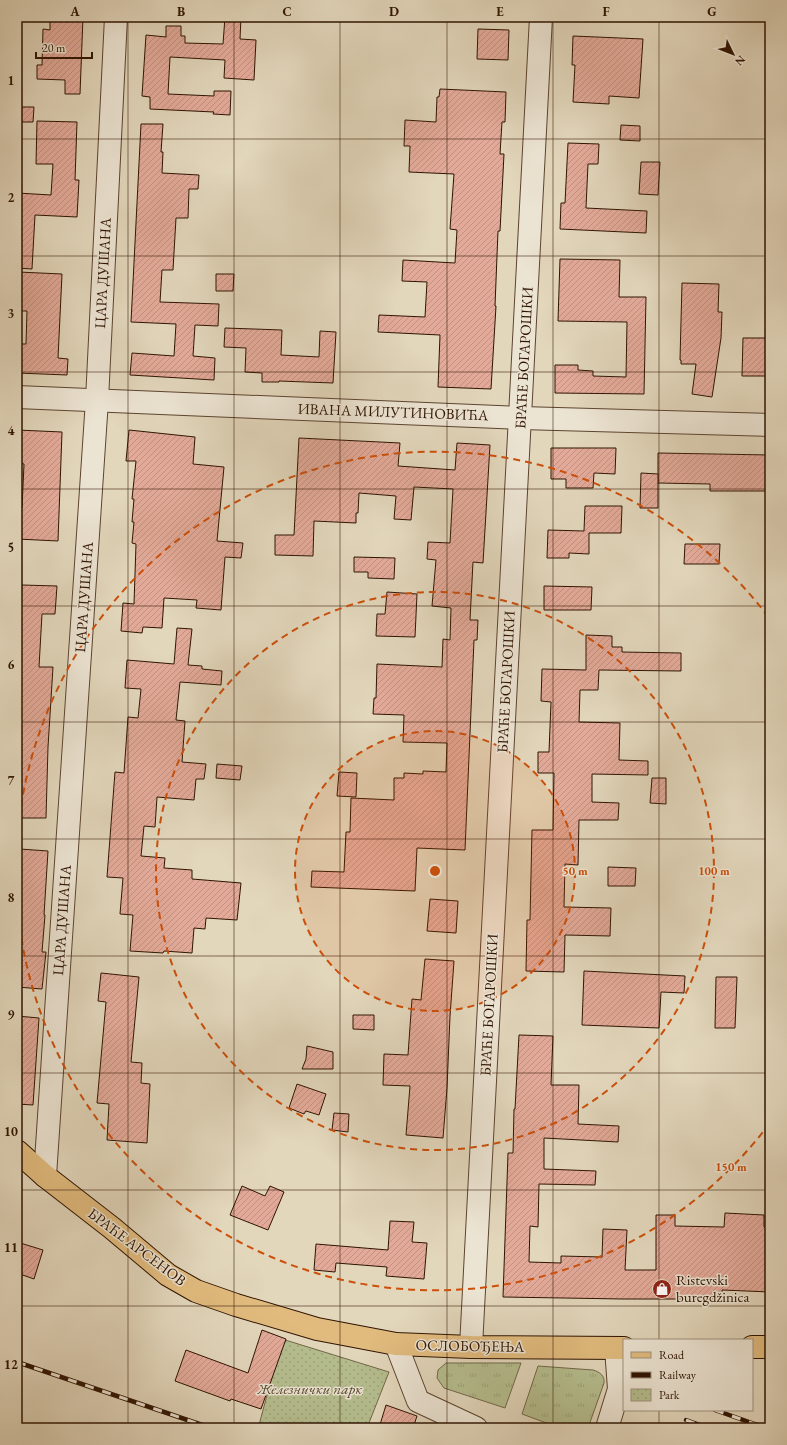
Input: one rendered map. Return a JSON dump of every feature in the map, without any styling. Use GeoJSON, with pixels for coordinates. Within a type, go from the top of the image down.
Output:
{"type":"FeatureCollection","features":[{"type":"Feature","properties":{"kind":"main road","name":"БРАЋЕ АРСЕНОВ"},"geometry":{"type":"LineString","coordinates":[[17,1151],[45,1176],[112,1228],[168,1275],[196,1291],[236,1305],[317,1329]]}},
{"type":"Feature","properties":{"kind":"main road","name":"ОСЛОБОЂЕЊА"},"geometry":{"type":"LineString","coordinates":[[317,1329],[396,1344],[471,1347],[620,1348]]}},
{"type":"Feature","properties":{"kind":"main road"},"geometry":{"type":"LineString","coordinates":[[753,1347],[770,1347]]}},
{"type":"Feature","properties":{"kind":"street","name":"ЦАРА ДУШАНА"},"geometry":{"type":"LineString","coordinates":[[45,1176],[97,400],[116,17]]}},
{"type":"Feature","properties":{"kind":"street","name":"БРАЋЕ БОГАРОШКИ"},"geometry":{"type":"LineString","coordinates":[[471,1347],[541,17]]}},
{"type":"Feature","properties":{"kind":"street","name":"ИВАНА МИЛУТИНОВИЋА"},"geometry":{"type":"LineString","coordinates":[[17,398],[521,418],[770,425]]}},
{"type":"Feature","properties":{"kind":"street"},"geometry":{"type":"LineString","coordinates":[[396,1344],[418,1401],[476,1428]]}},
{"type":"Feature","properties":{"kind":"street"},"geometry":{"type":"LineString","coordinates":[[607,1428],[619,1389],[620,1348]]}},
{"type":"Feature","properties":{"kind":"green space","name":"Железнички парк"},"geometry":{"type":"Polygon","coordinates":[[[282,1339],[389,1372],[367,1428],[271,1428],[259,1425],[282,1339]]]}},
{"type":"Feature","properties":{"kind":"green space"},"geometry":{"type":"Polygon","coordinates":[[[446,1363],[521,1363],[505,1408],[444,1388],[437,1378],[438,1370],[446,1363]]]}},
{"type":"Feature","properties":{"kind":"green space"},"geometry":{"type":"Polygon","coordinates":[[[538,1366],[593,1370],[602,1375],[604,1378],[604,1383],[588,1428],[560,1428],[522,1414],[538,1366]]]}},
{"type":"Feature","properties":{"kind":"building"},"geometry":{"type":"Polygon","coordinates":[[[50,17],[83,17],[80,94],[65,94],[65,80],[37,79],[37,65],[42,65],[43,29],[50,30],[50,17]]]}},
{"type":"Feature","properties":{"kind":"building"},"geometry":{"type":"Polygon","coordinates":[[[225,17],[241,17],[240,39],[256,40],[254,80],[224,78],[225,60],[170,57],[168,94],[214,96],[214,91],[231,91],[230,115],[213,114],[214,112],[150,109],[150,97],[142,96],[146,35],[166,37],[166,26],[181,26],[181,36],[185,36],[185,43],[223,44],[225,17]]]}},
{"type":"Feature","properties":{"kind":"building"},"geometry":{"type":"Polygon","coordinates":[[[478,29],[509,30],[508,60],[477,59],[478,29]]]}},
{"type":"Feature","properties":{"kind":"building"},"geometry":{"type":"Polygon","coordinates":[[[573,36],[643,39],[639,98],[609,96],[609,104],[573,102],[575,65],[572,65],[573,36]]]}},
{"type":"Feature","properties":{"kind":"building"},"geometry":{"type":"Polygon","coordinates":[[[440,89],[506,92],[505,122],[502,122],[500,154],[504,154],[500,231],[498,231],[496,306],[491,389],[438,387],[440,335],[378,332],[379,315],[425,317],[427,282],[402,281],[403,260],[455,263],[457,230],[450,229],[454,174],[409,172],[410,146],[404,146],[405,120],[436,122],[437,97],[439,97],[440,89]]]}},
{"type":"Feature","properties":{"kind":"building"},"geometry":{"type":"Polygon","coordinates":[[[17,107],[34,107],[33,122],[17,122],[17,107]]]}},
{"type":"Feature","properties":{"kind":"building"},"geometry":{"type":"Polygon","coordinates":[[[37,121],[77,122],[75,180],[79,180],[77,217],[35,215],[32,269],[17,268],[17,193],[51,195],[53,164],[36,164],[37,121]]]}},
{"type":"Feature","properties":{"kind":"building"},"geometry":{"type":"Polygon","coordinates":[[[141,124],[163,124],[161,152],[163,152],[162,173],[199,175],[198,189],[189,189],[188,218],[176,218],[173,270],[162,270],[160,302],[219,304],[218,326],[195,325],[193,356],[215,358],[214,380],[130,375],[132,353],[174,356],[176,324],[131,322],[141,124]]]}},
{"type":"Feature","properties":{"kind":"building"},"geometry":{"type":"Polygon","coordinates":[[[621,125],[640,126],[640,141],[620,140],[621,125]]]}},
{"type":"Feature","properties":{"kind":"building"},"geometry":{"type":"Polygon","coordinates":[[[568,143],[599,144],[598,164],[588,164],[586,208],[647,211],[646,233],[560,229],[561,203],[565,203],[568,143]]]}},
{"type":"Feature","properties":{"kind":"building"},"geometry":{"type":"Polygon","coordinates":[[[641,162],[660,162],[658,195],[639,194],[641,162]]]}},
{"type":"Feature","properties":{"kind":"building"},"geometry":{"type":"Polygon","coordinates":[[[560,259],[620,260],[619,297],[646,297],[644,394],[555,393],[555,365],[578,365],[578,370],[593,371],[593,376],[626,377],[627,322],[558,321],[560,259]]]}},
{"type":"Feature","properties":{"kind":"building"},"geometry":{"type":"Polygon","coordinates":[[[18,272],[62,274],[58,358],[68,359],[67,375],[17,373],[17,344],[26,344],[27,311],[17,311],[18,272]]]}},
{"type":"Feature","properties":{"kind":"building"},"geometry":{"type":"Polygon","coordinates":[[[216,274],[234,274],[233,291],[216,291],[216,274]]]}},
{"type":"Feature","properties":{"kind":"building"},"geometry":{"type":"Polygon","coordinates":[[[682,283],[719,284],[718,312],[722,312],[721,338],[712,397],[692,394],[696,364],[681,364],[682,283]]]}},
{"type":"Feature","properties":{"kind":"building"},"geometry":{"type":"Polygon","coordinates":[[[225,328],[282,330],[281,355],[319,357],[320,331],[336,332],[333,383],[279,381],[262,382],[262,373],[245,372],[246,348],[224,347],[225,328]]]}},
{"type":"Feature","properties":{"kind":"building"},"geometry":{"type":"Polygon","coordinates":[[[743,338],[769,338],[768,376],[742,376],[743,338]]]}},
{"type":"Feature","properties":{"kind":"building"},"geometry":{"type":"Polygon","coordinates":[[[17,430],[62,432],[58,541],[17,539],[17,508],[22,508],[24,464],[17,463],[17,430]]]}},
{"type":"Feature","properties":{"kind":"building"},"geometry":{"type":"Polygon","coordinates":[[[129,430],[195,437],[193,464],[224,467],[217,541],[243,543],[241,558],[225,557],[221,610],[196,608],[197,600],[164,598],[162,628],[143,627],[142,633],[121,631],[123,603],[134,604],[136,544],[132,543],[134,499],[132,499],[136,461],[126,461],[129,430]]]}},
{"type":"Feature","properties":{"kind":"building"},"geometry":{"type":"Polygon","coordinates":[[[299,438],[400,443],[398,466],[455,470],[457,443],[490,445],[483,563],[473,562],[470,620],[478,620],[477,640],[474,640],[465,850],[417,848],[415,891],[311,887],[312,871],[344,872],[346,832],[350,832],[351,798],[394,800],[394,778],[404,778],[404,773],[423,774],[423,771],[446,772],[447,743],[403,742],[404,715],[373,714],[374,698],[376,698],[377,664],[442,667],[443,639],[450,640],[451,608],[432,606],[436,560],[427,559],[428,542],[450,543],[453,489],[414,487],[411,520],[394,519],[396,496],[359,493],[356,523],[314,521],[313,556],[275,555],[275,535],[294,535],[299,438]]]}},
{"type":"Feature","properties":{"kind":"building"},"geometry":{"type":"Polygon","coordinates":[[[551,448],[616,448],[615,474],[594,473],[593,488],[566,488],[566,479],[551,479],[551,448]]]}},
{"type":"Feature","properties":{"kind":"building"},"geometry":{"type":"Polygon","coordinates":[[[658,453],[770,455],[770,491],[710,491],[710,484],[658,483],[658,453]]]}},
{"type":"Feature","properties":{"kind":"building"},"geometry":{"type":"Polygon","coordinates":[[[641,473],[658,474],[658,508],[640,508],[641,473]]]}},
{"type":"Feature","properties":{"kind":"building"},"geometry":{"type":"Polygon","coordinates":[[[585,506],[622,506],[621,533],[589,533],[589,554],[569,553],[569,558],[547,558],[548,530],[584,531],[585,506]]]}},
{"type":"Feature","properties":{"kind":"building"},"geometry":{"type":"Polygon","coordinates":[[[685,544],[720,544],[719,564],[684,564],[685,544]]]}},
{"type":"Feature","properties":{"kind":"building"},"geometry":{"type":"Polygon","coordinates":[[[354,557],[395,558],[394,579],[368,578],[368,572],[354,572],[354,557]]]}},
{"type":"Feature","properties":{"kind":"building"},"geometry":{"type":"Polygon","coordinates":[[[22,585],[57,586],[55,614],[42,614],[39,667],[53,667],[48,747],[46,818],[17,818],[17,631],[19,631],[22,585]]]}},
{"type":"Feature","properties":{"kind":"building"},"geometry":{"type":"Polygon","coordinates":[[[544,586],[592,587],[591,610],[544,610],[544,586]]]}},
{"type":"Feature","properties":{"kind":"building"},"geometry":{"type":"Polygon","coordinates":[[[387,592],[417,594],[415,637],[376,636],[377,614],[385,614],[387,592]]]}},
{"type":"Feature","properties":{"kind":"building"},"geometry":{"type":"Polygon","coordinates":[[[177,628],[192,629],[188,665],[202,666],[202,669],[222,671],[221,685],[180,682],[176,720],[185,721],[182,762],[206,764],[204,779],[196,779],[194,800],[157,797],[155,827],[144,826],[141,856],[165,858],[164,868],[192,870],[192,879],[241,883],[237,920],[206,918],[205,929],[194,928],[192,953],[130,951],[133,915],[120,914],[123,878],[107,877],[115,772],[124,773],[128,717],[138,718],[141,689],[125,688],[127,660],[174,664],[177,628]]]}},
{"type":"Feature","properties":{"kind":"building"},"geometry":{"type":"Polygon","coordinates":[[[586,635],[612,636],[612,647],[622,647],[622,652],[681,653],[681,671],[599,670],[598,690],[580,690],[579,722],[620,723],[619,760],[648,761],[648,775],[592,774],[592,802],[619,803],[618,820],[579,820],[578,865],[565,864],[564,907],[611,908],[610,936],[565,935],[564,972],[526,971],[527,920],[530,920],[532,830],[553,830],[554,773],[538,773],[538,752],[549,752],[551,702],[541,701],[542,669],[586,670],[586,635]]]}},
{"type":"Feature","properties":{"kind":"building"},"geometry":{"type":"Polygon","coordinates":[[[217,764],[242,766],[240,780],[216,778],[217,764]]]}},
{"type":"Feature","properties":{"kind":"building"},"geometry":{"type":"Polygon","coordinates":[[[339,772],[357,773],[356,797],[337,796],[339,772]]]}},
{"type":"Feature","properties":{"kind":"building"},"geometry":{"type":"Polygon","coordinates":[[[652,778],[666,778],[666,804],[650,803],[652,778]]]}},
{"type":"Feature","properties":{"kind":"building"},"geometry":{"type":"Polygon","coordinates":[[[20,849],[48,851],[42,952],[46,952],[42,989],[17,987],[19,939],[17,939],[17,930],[19,904],[17,904],[17,889],[20,849]]]}},
{"type":"Feature","properties":{"kind":"building"},"geometry":{"type":"Polygon","coordinates":[[[608,867],[636,868],[635,886],[608,886],[608,867]]]}},
{"type":"Feature","properties":{"kind":"building"},"geometry":{"type":"Polygon","coordinates":[[[430,899],[458,901],[456,933],[427,931],[430,899]]]}},
{"type":"Feature","properties":{"kind":"building"},"geometry":{"type":"Polygon","coordinates":[[[425,959],[454,961],[443,1138],[406,1135],[410,1086],[383,1085],[384,1054],[408,1055],[412,999],[421,1000],[425,959]]]}},
{"type":"Feature","properties":{"kind":"building"},"geometry":{"type":"Polygon","coordinates":[[[584,971],[685,976],[684,993],[661,992],[659,1028],[582,1025],[584,971]]]}},
{"type":"Feature","properties":{"kind":"building"},"geometry":{"type":"Polygon","coordinates":[[[101,973],[139,977],[131,1062],[142,1063],[141,1083],[150,1084],[147,1143],[107,1140],[109,1104],[97,1103],[106,1002],[98,1001],[101,973]]]}},
{"type":"Feature","properties":{"kind":"building"},"geometry":{"type":"Polygon","coordinates":[[[716,977],[737,977],[735,1028],[715,1028],[716,977]]]}},
{"type":"Feature","properties":{"kind":"building"},"geometry":{"type":"Polygon","coordinates":[[[353,1015],[374,1015],[374,1030],[353,1029],[353,1015]]]}},
{"type":"Feature","properties":{"kind":"building"},"geometry":{"type":"Polygon","coordinates":[[[17,1016],[39,1018],[33,1105],[17,1104],[19,1041],[17,1041],[17,1016]]]}},
{"type":"Feature","properties":{"kind":"building"},"geometry":{"type":"Polygon","coordinates":[[[519,1035],[553,1036],[551,1085],[579,1085],[578,1124],[619,1126],[618,1142],[544,1138],[544,1169],[596,1171],[595,1185],[539,1184],[538,1227],[530,1226],[529,1262],[561,1263],[561,1256],[602,1257],[603,1229],[627,1230],[625,1270],[656,1270],[656,1215],[675,1215],[675,1226],[724,1227],[725,1213],[764,1215],[764,1227],[770,1227],[770,1292],[722,1290],[722,1299],[503,1297],[508,1153],[513,1153],[514,1109],[519,1035]]]}},
{"type":"Feature","properties":{"kind":"building"},"geometry":{"type":"Polygon","coordinates":[[[307,1046],[333,1052],[333,1069],[302,1069],[306,1059],[307,1046]]]}},
{"type":"Feature","properties":{"kind":"building"},"geometry":{"type":"Polygon","coordinates":[[[297,1084],[326,1094],[319,1115],[306,1111],[304,1114],[289,1108],[297,1084]]]}},
{"type":"Feature","properties":{"kind":"building"},"geometry":{"type":"Polygon","coordinates":[[[334,1113],[349,1114],[348,1132],[332,1130],[334,1113]]]}},
{"type":"Feature","properties":{"kind":"building"},"geometry":{"type":"Polygon","coordinates":[[[242,1186],[265,1196],[270,1186],[284,1192],[268,1230],[230,1215],[242,1186]]]}},
{"type":"Feature","properties":{"kind":"building"},"geometry":{"type":"Polygon","coordinates":[[[390,1221],[414,1222],[412,1242],[427,1243],[424,1279],[386,1276],[387,1267],[336,1263],[335,1272],[314,1270],[316,1244],[388,1250],[390,1221]]]}},
{"type":"Feature","properties":{"kind":"building"},"geometry":{"type":"Polygon","coordinates":[[[17,1242],[43,1250],[34,1279],[17,1273],[17,1242]]]}},
{"type":"Feature","properties":{"kind":"building"},"geometry":{"type":"Polygon","coordinates":[[[262,1330],[286,1339],[261,1409],[231,1399],[230,1401],[175,1381],[186,1350],[248,1373],[262,1330]]]}},
{"type":"Feature","properties":{"kind":"building"},"geometry":{"type":"Polygon","coordinates":[[[386,1405],[417,1416],[413,1428],[379,1428],[386,1405]]]}},
{"type":"Feature","properties":{"kind":"railway"},"geometry":{"type":"LineString","coordinates":[[17,1362],[211,1428]]}},
{"type":"Feature","properties":{"kind":"railway"},"geometry":{"type":"LineString","coordinates":[[718,1411],[766,1428]]}},
{"type":"Feature","properties":{"kind":"railway"},"geometry":{"type":"LineString","coordinates":[[686,1420],[708,1428]]}},
{"type":"Feature","properties":{"kind":"place","name":"Ristevski buregdžinica"},"geometry":{"type":"Point","coordinates":[662,1289]}}]}
